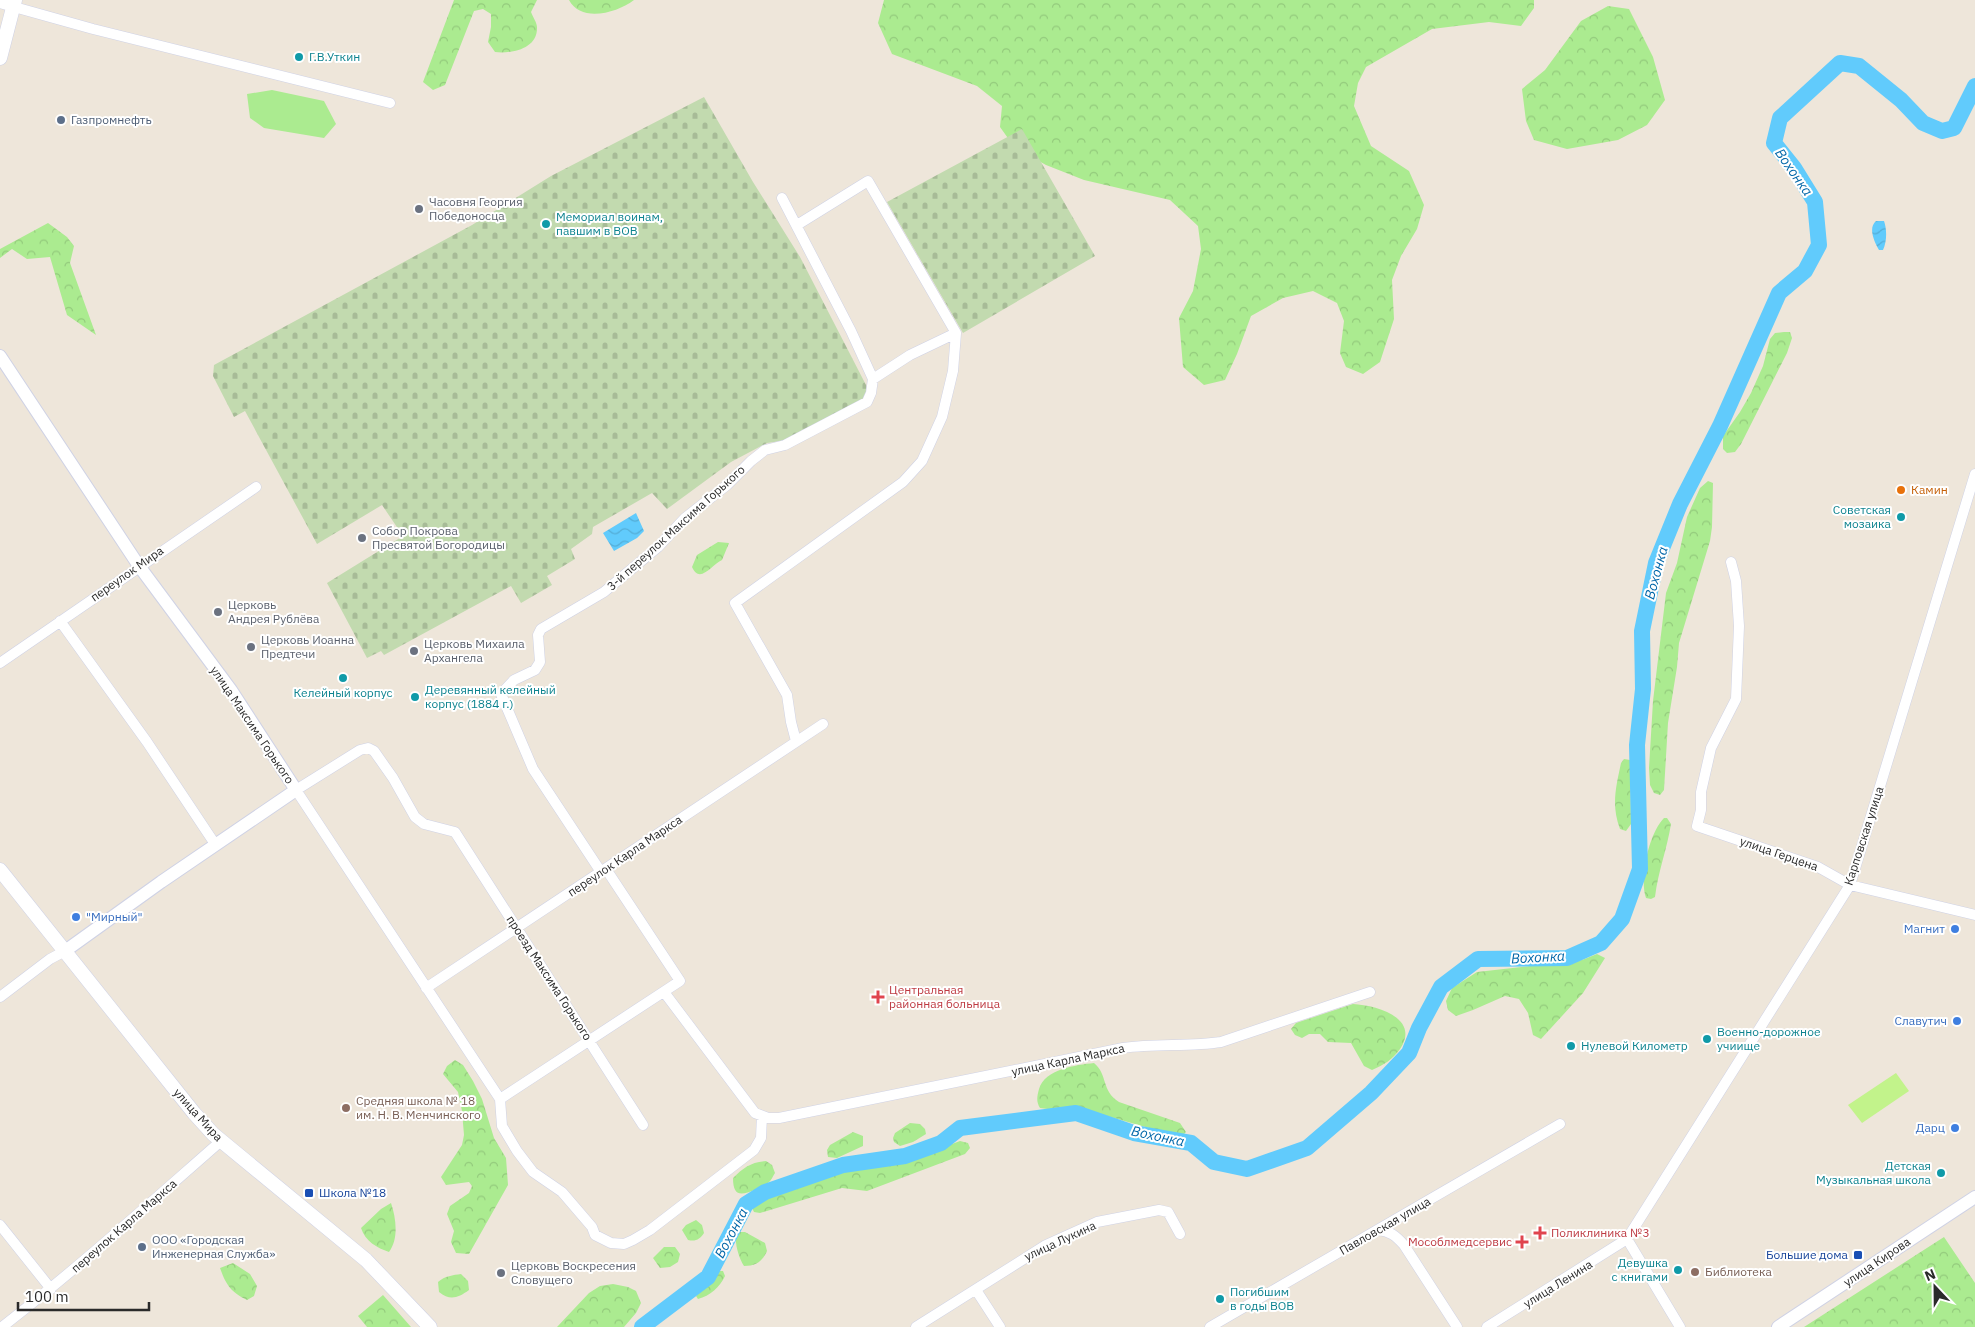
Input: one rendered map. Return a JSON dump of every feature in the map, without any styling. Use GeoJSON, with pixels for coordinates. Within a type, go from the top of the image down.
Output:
{"type":"FeatureCollection","features":[{"type":"Feature","properties":{"kind":"main road"},"geometry":{"type":"LineString","coordinates":[[0,58],[9,3]]}},
{"type":"Feature","properties":{"kind":"main road","name":"улица Мира"},"geometry":{"type":"LineString","coordinates":[[0,870],[194,1113],[221,1141],[366,1260],[430,1327]]}},
{"type":"Feature","properties":{"kind":"street"},"geometry":{"type":"LineString","coordinates":[[9,3],[93,29],[390,104]]}},
{"type":"Feature","properties":{"kind":"street"},"geometry":{"type":"LineString","coordinates":[[796,741],[786,696],[735,603],[903,482],[922,461],[942,417],[953,371],[956,333],[868,182],[797,225]]}},
{"type":"Feature","properties":{"kind":"street"},"geometry":{"type":"LineString","coordinates":[[782,198],[851,330],[872,379],[910,356],[956,333]]}},
{"type":"Feature","properties":{"kind":"street","name":"улица Максима Горького"},"geometry":{"type":"LineString","coordinates":[[0,356],[139,566],[231,690],[500,1099]]}},
{"type":"Feature","properties":{"kind":"street","name":"3-й переулок Максима Горького"},"geometry":{"type":"LineString","coordinates":[[603,870],[533,769],[501,694],[514,680],[535,670],[540,662],[538,635],[541,630],[604,592],[658,546],[685,518],[727,485],[751,461],[766,450],[785,445],[867,402],[871,393],[872,379]]}},
{"type":"Feature","properties":{"kind":"street","name":"Карповская улица"},"geometry":{"type":"LineString","coordinates":[[1627,1239],[1850,885],[1975,474]]}},
{"type":"Feature","properties":{"kind":"street","name":"переулок Мира"},"geometry":{"type":"LineString","coordinates":[[0,662],[256,487]]}},
{"type":"Feature","properties":{"kind":"street","name":"улица Герцена"},"geometry":{"type":"LineString","coordinates":[[1731,562],[1736,581],[1739,626],[1736,699],[1710,748],[1701,792],[1701,810],[1697,826],[1818,866],[1850,885],[1975,915]]}},
{"type":"Feature","properties":{"kind":"street"},"geometry":{"type":"LineString","coordinates":[[60,621],[147,742],[216,844]]}},
{"type":"Feature","properties":{"kind":"street","name":"переулок Карла Маркса"},"geometry":{"type":"LineString","coordinates":[[426,988],[823,724]]}},
{"type":"Feature","properties":{"kind":"street","name":"проезд Максима Горького"},"geometry":{"type":"LineString","coordinates":[[296,790],[360,750],[368,748],[374,752],[384,765],[415,817],[424,824],[455,832],[643,1124]]}},
{"type":"Feature","properties":{"kind":"street"},"geometry":{"type":"LineString","coordinates":[[0,996],[50,959],[65,951],[296,790]]}},
{"type":"Feature","properties":{"kind":"street"},"geometry":{"type":"LineString","coordinates":[[603,870],[680,981],[500,1099],[502,1126],[517,1151],[533,1172],[562,1192],[592,1227],[595,1235],[611,1243],[624,1244],[650,1230],[754,1150],[761,1138],[762,1116],[755,1113],[664,992]]}},
{"type":"Feature","properties":{"kind":"street","name":"улица Карла Маркса"},"geometry":{"type":"LineString","coordinates":[[762,1116],[778,1118],[791,1116],[1139,1046],[1198,1045],[1221,1042],[1370,992]]}},
{"type":"Feature","properties":{"kind":"street","name":"Павловская улица"},"geometry":{"type":"LineString","coordinates":[[1210,1327],[1560,1124]]}},
{"type":"Feature","properties":{"kind":"street","name":"переулок Карла Маркса"},"geometry":{"type":"LineString","coordinates":[[2,1327],[51,1289],[221,1141]]}},
{"type":"Feature","properties":{"kind":"street","name":"улица Кирова"},"geometry":{"type":"LineString","coordinates":[[1778,1327],[1975,1197]]}},
{"type":"Feature","properties":{"kind":"street","name":"улица Лукина"},"geometry":{"type":"LineString","coordinates":[[916,1327],[1023,1258],[1046,1245],[1097,1222],[1159,1210],[1168,1212],[1180,1234]]}},
{"type":"Feature","properties":{"kind":"street"},"geometry":{"type":"LineString","coordinates":[[0,1225],[51,1289]]}},
{"type":"Feature","properties":{"kind":"street"},"geometry":{"type":"LineString","coordinates":[[1378,1230],[1388,1231],[1404,1244],[1457,1327]]}},
{"type":"Feature","properties":{"kind":"street"},"geometry":{"type":"LineString","coordinates":[[1627,1239],[1680,1327]]}},
{"type":"Feature","properties":{"kind":"street","name":"улица Ленина"},"geometry":{"type":"LineString","coordinates":[[1487,1327],[1627,1239]]}},
{"type":"Feature","properties":{"kind":"street"},"geometry":{"type":"LineString","coordinates":[[976,1290],[1000,1327]]}},
{"type":"Feature","properties":{"kind":"green space"},"geometry":{"type":"Polygon","coordinates":[[[454,0],[537,0],[531,12],[537,25],[536,34],[533,40],[522,49],[495,52],[488,42],[491,14],[483,9],[474,11],[445,85],[433,90],[423,82],[454,0]]]}},
{"type":"Feature","properties":{"kind":"green space"},"geometry":{"type":"Polygon","coordinates":[[[569,0],[634,0],[609,12],[590,14],[582,12],[569,0]]]}},
{"type":"Feature","properties":{"kind":"green space"},"geometry":{"type":"Polygon","coordinates":[[[884,0],[1534,0],[1534,8],[1521,26],[1489,22],[1432,29],[1366,67],[1358,83],[1354,106],[1371,146],[1409,171],[1424,205],[1417,229],[1401,256],[1392,280],[1394,319],[1380,362],[1363,374],[1346,367],[1340,353],[1344,321],[1337,303],[1313,291],[1283,298],[1251,316],[1225,380],[1204,385],[1183,367],[1179,318],[1193,291],[1201,249],[1198,226],[1170,200],[1084,180],[1046,165],[1015,148],[1000,127],[1002,106],[977,86],[892,54],[878,23],[884,0]]]}},
{"type":"Feature","properties":{"kind":"green space"},"geometry":{"type":"Polygon","coordinates":[[[1608,6],[1629,9],[1653,57],[1665,100],[1647,125],[1618,140],[1567,149],[1534,140],[1526,121],[1522,89],[1545,70],[1581,21],[1608,6]]]}},
{"type":"Feature","properties":{"kind":"green space"},"geometry":{"type":"Polygon","coordinates":[[[272,90],[324,101],[336,124],[324,138],[264,128],[250,118],[247,94],[272,90]]]}},
{"type":"Feature","properties":{"kind":"green space"},"geometry":{"type":"Polygon","coordinates":[[[704,97],[753,182],[800,257],[866,385],[867,391],[862,400],[788,440],[767,443],[731,462],[667,509],[652,493],[593,527],[592,534],[571,549],[575,559],[547,576],[552,585],[521,603],[511,586],[384,655],[381,651],[367,658],[327,583],[403,536],[382,505],[317,544],[245,411],[234,417],[213,376],[214,365],[472,225],[551,176],[704,97]]]}},
{"type":"Feature","properties":{"kind":"green space"},"geometry":{"type":"Polygon","coordinates":[[[1022,129],[1095,256],[963,333],[887,202],[1022,129]]]}},
{"type":"Feature","properties":{"kind":"green space"},"geometry":{"type":"Polygon","coordinates":[[[48,223],[67,237],[74,246],[70,263],[96,335],[67,315],[50,257],[27,259],[12,249],[0,258],[0,249],[48,223]]]}},
{"type":"Feature","properties":{"kind":"green space"},"geometry":{"type":"Polygon","coordinates":[[[1790,332],[1792,338],[1787,353],[1741,444],[1735,452],[1727,453],[1723,449],[1723,436],[1751,393],[1763,366],[1770,339],[1775,333],[1790,332]]]}},
{"type":"Feature","properties":{"kind":"green space"},"geometry":{"type":"Polygon","coordinates":[[[1708,481],[1713,483],[1710,541],[1679,643],[1668,723],[1664,790],[1660,795],[1654,793],[1650,785],[1649,768],[1653,701],[1666,593],[1677,563],[1687,517],[1700,488],[1708,481]]]}},
{"type":"Feature","properties":{"kind":"green space"},"geometry":{"type":"Polygon","coordinates":[[[718,542],[729,543],[722,560],[702,574],[695,572],[692,567],[697,555],[718,542]]]}},
{"type":"Feature","properties":{"kind":"green space"},"geometry":{"type":"Polygon","coordinates":[[[1624,759],[1630,760],[1631,824],[1626,831],[1620,829],[1615,804],[1617,780],[1621,763],[1624,759]]]}},
{"type":"Feature","properties":{"kind":"green space"},"geometry":{"type":"Polygon","coordinates":[[[1664,818],[1667,818],[1671,824],[1655,897],[1651,899],[1646,898],[1644,889],[1645,868],[1654,834],[1664,818]]]}},
{"type":"Feature","properties":{"kind":"green space"},"geometry":{"type":"Polygon","coordinates":[[[1597,954],[1605,958],[1583,993],[1541,1039],[1533,1035],[1528,1013],[1519,999],[1505,996],[1456,1016],[1448,1010],[1446,1001],[1452,988],[1477,972],[1582,960],[1597,954]]]}},
{"type":"Feature","properties":{"kind":"green space"},"geometry":{"type":"Polygon","coordinates":[[[1353,1004],[1373,1007],[1393,1015],[1405,1029],[1405,1038],[1397,1053],[1388,1061],[1372,1070],[1364,1066],[1351,1043],[1328,1042],[1320,1034],[1309,1034],[1302,1038],[1295,1035],[1291,1029],[1296,1023],[1353,1004]]]}},
{"type":"Feature","properties":{"kind":"green space"},"geometry":{"type":"Polygon","coordinates":[[[455,1060],[463,1065],[482,1099],[494,1138],[506,1158],[508,1185],[469,1254],[456,1253],[451,1242],[454,1231],[447,1214],[450,1206],[469,1193],[472,1186],[469,1182],[446,1185],[441,1177],[462,1145],[464,1135],[458,1092],[443,1074],[447,1066],[455,1060]]]}},
{"type":"Feature","properties":{"kind":"green space"},"geometry":{"type":"Polygon","coordinates":[[[1094,1063],[1101,1072],[1109,1093],[1113,1098],[1119,1102],[1180,1123],[1186,1132],[1181,1137],[1082,1109],[1055,1110],[1040,1108],[1037,1101],[1038,1092],[1042,1082],[1048,1077],[1062,1069],[1094,1063]]]}},
{"type":"Feature","properties":{"kind":"green space"},"geometry":{"type":"Polygon","coordinates":[[[1896,1073],[1909,1091],[1862,1123],[1848,1105],[1896,1073]]]}},
{"type":"Feature","properties":{"kind":"green space"},"geometry":{"type":"Polygon","coordinates":[[[910,1123],[920,1124],[925,1129],[926,1134],[913,1142],[900,1146],[894,1142],[895,1133],[910,1123]]]}},
{"type":"Feature","properties":{"kind":"green space"},"geometry":{"type":"Polygon","coordinates":[[[853,1132],[863,1136],[863,1146],[837,1158],[828,1157],[827,1150],[830,1145],[853,1132]]]}},
{"type":"Feature","properties":{"kind":"green space"},"geometry":{"type":"Polygon","coordinates":[[[960,1141],[968,1143],[970,1148],[965,1154],[867,1191],[842,1188],[760,1213],[754,1212],[752,1208],[767,1195],[835,1173],[914,1158],[960,1141]]]}},
{"type":"Feature","properties":{"kind":"green space"},"geometry":{"type":"Polygon","coordinates":[[[766,1161],[772,1165],[775,1173],[769,1182],[747,1193],[737,1192],[733,1184],[733,1178],[748,1166],[766,1161]]]}},
{"type":"Feature","properties":{"kind":"green space"},"geometry":{"type":"Polygon","coordinates":[[[391,1203],[396,1228],[394,1241],[389,1252],[365,1237],[361,1228],[381,1209],[391,1203]]]}},
{"type":"Feature","properties":{"kind":"green space"},"geometry":{"type":"Polygon","coordinates":[[[696,1220],[702,1225],[704,1233],[697,1240],[688,1240],[682,1230],[686,1225],[696,1220]]]}},
{"type":"Feature","properties":{"kind":"green space"},"geometry":{"type":"Polygon","coordinates":[[[740,1232],[745,1232],[765,1243],[767,1251],[758,1263],[744,1266],[736,1243],[736,1236],[740,1232]]]}},
{"type":"Feature","properties":{"kind":"green space"},"geometry":{"type":"Polygon","coordinates":[[[1944,1237],[1975,1283],[1975,1327],[1804,1327],[1944,1237]]]}},
{"type":"Feature","properties":{"kind":"green space"},"geometry":{"type":"Polygon","coordinates":[[[664,1247],[675,1247],[680,1254],[678,1262],[670,1267],[660,1268],[653,1258],[664,1247]]]}},
{"type":"Feature","properties":{"kind":"green space"},"geometry":{"type":"Polygon","coordinates":[[[233,1263],[250,1274],[257,1286],[254,1296],[247,1300],[233,1291],[222,1274],[220,1268],[233,1263]]]}},
{"type":"Feature","properties":{"kind":"green space"},"geometry":{"type":"Polygon","coordinates":[[[718,1271],[723,1271],[725,1276],[720,1284],[710,1293],[698,1299],[696,1296],[718,1271]]]}},
{"type":"Feature","properties":{"kind":"green space"},"geometry":{"type":"Polygon","coordinates":[[[461,1274],[468,1281],[469,1290],[454,1297],[447,1297],[439,1292],[438,1282],[446,1277],[461,1274]]]}},
{"type":"Feature","properties":{"kind":"green space"},"geometry":{"type":"Polygon","coordinates":[[[613,1284],[636,1291],[641,1303],[636,1313],[624,1327],[557,1327],[589,1293],[600,1286],[613,1284]]]}},
{"type":"Feature","properties":{"kind":"green space"},"geometry":{"type":"Polygon","coordinates":[[[383,1295],[411,1327],[367,1327],[358,1316],[383,1295]]]}},
{"type":"Feature","properties":{"kind":"water"},"geometry":{"type":"Polygon","coordinates":[[[1876,221],[1884,221],[1885,224],[1886,239],[1883,250],[1879,250],[1872,231],[1876,221]]]}},
{"type":"Feature","properties":{"kind":"water"},"geometry":{"type":"Polygon","coordinates":[[[636,513],[644,531],[637,538],[614,551],[603,533],[636,513]]]}},
{"type":"Feature","properties":{"kind":"waterway","name":"Вохонка"},"geometry":{"type":"LineString","coordinates":[[642,1327],[708,1277],[746,1204],[765,1192],[843,1165],[905,1156],[941,1143],[960,1128],[1076,1113],[1134,1133],[1191,1143],[1214,1162],[1247,1169],[1307,1148],[1371,1093],[1409,1053],[1419,1028],[1441,987],[1478,959],[1567,958],[1601,943],[1622,919],[1640,869],[1637,745],[1643,689],[1642,631],[1656,563],[1680,504],[1720,426],[1779,293],[1805,271],[1819,245],[1815,202],[1794,168],[1774,143],[1780,118],[1840,63],[1859,66],[1901,100],[1923,123],[1942,131],[1954,128],[1975,86]]}},
{"type":"Feature","properties":{"kind":"place","name":"Г.В.Уткин"},"geometry":{"type":"Point","coordinates":[299,57]}},
{"type":"Feature","properties":{"kind":"place","name":"Газпромнефть"},"geometry":{"type":"Point","coordinates":[61,120]}},
{"type":"Feature","properties":{"kind":"place","name":"Часовня Георгия Победоносца"},"geometry":{"type":"Point","coordinates":[419,209]}},
{"type":"Feature","properties":{"kind":"place","name":"Мемориал воинам, павшим в ВОВ"},"geometry":{"type":"Point","coordinates":[546,224]}},
{"type":"Feature","properties":{"kind":"place","name":"Камин"},"geometry":{"type":"Point","coordinates":[1901,490]}},
{"type":"Feature","properties":{"kind":"place","name":"Советская мозаика"},"geometry":{"type":"Point","coordinates":[1901,517]}},
{"type":"Feature","properties":{"kind":"place","name":"Собор Покрова Пресвятой Богородицы"},"geometry":{"type":"Point","coordinates":[362,538]}},
{"type":"Feature","properties":{"kind":"place","name":"Церковь Андрея Рублёва"},"geometry":{"type":"Point","coordinates":[218,612]}},
{"type":"Feature","properties":{"kind":"place","name":"Церковь Иоанна Предтечи"},"geometry":{"type":"Point","coordinates":[251,647]}},
{"type":"Feature","properties":{"kind":"place","name":"Церковь Михаила Архангела"},"geometry":{"type":"Point","coordinates":[414,651]}},
{"type":"Feature","properties":{"kind":"place","name":"Келейный корпус"},"geometry":{"type":"Point","coordinates":[343,678]}},
{"type":"Feature","properties":{"kind":"place","name":"Деревянный келейный корпус (1884 г.)"},"geometry":{"type":"Point","coordinates":[415,697]}},
{"type":"Feature","properties":{"kind":"place","name":"\"Мирный\""},"geometry":{"type":"Point","coordinates":[76,917]}},
{"type":"Feature","properties":{"kind":"place","name":"Магнит"},"geometry":{"type":"Point","coordinates":[1955,929]}},
{"type":"Feature","properties":{"kind":"place","name":"Центральная районная больница"},"geometry":{"type":"Point","coordinates":[878,997]}},
{"type":"Feature","properties":{"kind":"place","name":"Славутич"},"geometry":{"type":"Point","coordinates":[1957,1021]}},
{"type":"Feature","properties":{"kind":"place","name":"Военно-дорожное учиище"},"geometry":{"type":"Point","coordinates":[1707,1039]}},
{"type":"Feature","properties":{"kind":"place","name":"Нулевой Километр"},"geometry":{"type":"Point","coordinates":[1571,1046]}},
{"type":"Feature","properties":{"kind":"place","name":"Средняя школа № 18 им. Н. В. Менчинского"},"geometry":{"type":"Point","coordinates":[346,1108]}},
{"type":"Feature","properties":{"kind":"place","name":"Дарц"},"geometry":{"type":"Point","coordinates":[1955,1128]}},
{"type":"Feature","properties":{"kind":"place","name":"Детская Музыкальная школа"},"geometry":{"type":"Point","coordinates":[1941,1173]}},
{"type":"Feature","properties":{"kind":"place","name":"Школа №18"},"geometry":{"type":"Point","coordinates":[309,1193]}},
{"type":"Feature","properties":{"kind":"place","name":"Поликлиника №3"},"geometry":{"type":"Point","coordinates":[1540,1233]}},
{"type":"Feature","properties":{"kind":"place","name":"Мособлмедсервис"},"geometry":{"type":"Point","coordinates":[1522,1242]}},
{"type":"Feature","properties":{"kind":"place","name":"ООО «Городская Инженерная Служба»"},"geometry":{"type":"Point","coordinates":[142,1247]}},
{"type":"Feature","properties":{"kind":"place","name":"Большие дома"},"geometry":{"type":"Point","coordinates":[1858,1255]}},
{"type":"Feature","properties":{"kind":"place","name":"Девушка с книгами"},"geometry":{"type":"Point","coordinates":[1678,1270]}},
{"type":"Feature","properties":{"kind":"place","name":"Библиотека"},"geometry":{"type":"Point","coordinates":[1695,1272]}},
{"type":"Feature","properties":{"kind":"place","name":"Церковь Воскресения Словущего"},"geometry":{"type":"Point","coordinates":[501,1273]}},
{"type":"Feature","properties":{"kind":"place","name":"Погибшим в годы ВОВ"},"geometry":{"type":"Point","coordinates":[1220,1299]}}]}
